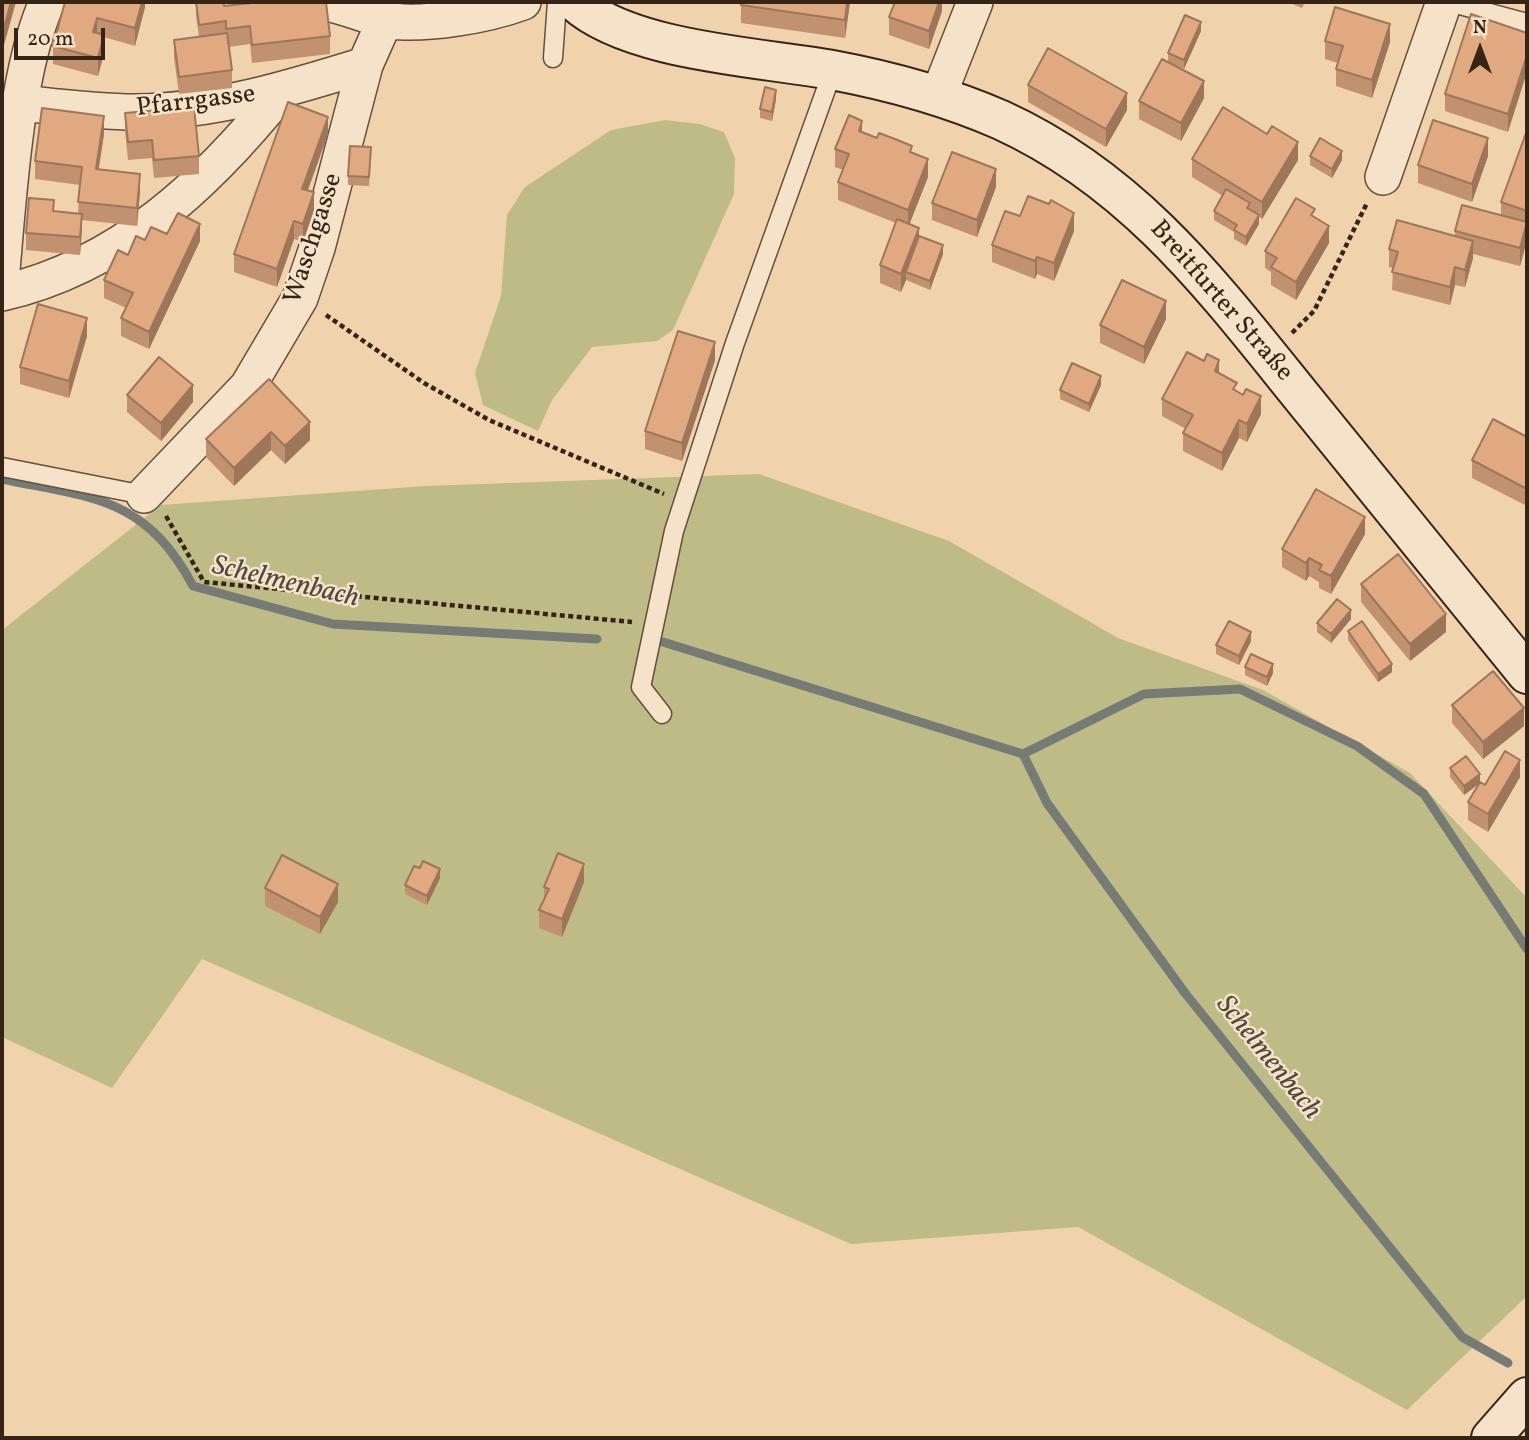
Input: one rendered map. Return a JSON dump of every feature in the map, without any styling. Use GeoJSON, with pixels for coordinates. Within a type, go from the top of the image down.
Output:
{"type":"FeatureCollection","features":[{"type":"Feature","properties":{"kind":"main road","name":"Breitfurter Straße"},"geometry":{"type":"LineString","coordinates":[[575,2],[598,20],[630,33],[675,44],[833,70],[939,94],[1004,122],[1073,160],[1122,195],[1170,238],[1527,674]]}},
{"type":"Feature","properties":{"kind":"main road"},"geometry":{"type":"LineString","coordinates":[[1491,1438],[1527,1397]]}},
{"type":"Feature","properties":{"kind":"street"},"geometry":{"type":"LineString","coordinates":[[2,270],[22,103],[31,51],[47,2]]}},
{"type":"Feature","properties":{"kind":"street"},"geometry":{"type":"LineString","coordinates":[[323,2],[352,8],[385,20],[418,21],[482,13],[523,2]]}},
{"type":"Feature","properties":{"kind":"street"},"geometry":{"type":"LineString","coordinates":[[939,94],[975,2]]}},
{"type":"Feature","properties":{"kind":"street"},"geometry":{"type":"LineString","coordinates":[[1384,177],[1446,2]]}},
{"type":"Feature","properties":{"kind":"street","name":"Waschgasse"},"geometry":{"type":"LineString","coordinates":[[147,491],[248,386],[300,298],[317,248],[365,65],[385,20]]}},
{"type":"Feature","properties":{"kind":"street","name":"Pfarrgasse"},"geometry":{"type":"LineString","coordinates":[[22,103],[138,112],[281,92],[365,65]]}},
{"type":"Feature","properties":{"kind":"street"},"geometry":{"type":"LineString","coordinates":[[2,293],[30,287],[136,236],[205,179],[281,92]]}},
{"type":"Feature","properties":{"kind":"lane"},"geometry":{"type":"LineString","coordinates":[[553,58],[557,2]]}},
{"type":"Feature","properties":{"kind":"lane"},"geometry":{"type":"LineString","coordinates":[[1446,2],[1527,23]]}},
{"type":"Feature","properties":{"kind":"lane"},"geometry":{"type":"LineString","coordinates":[[662,714],[641,687],[684,502],[735,343],[833,70]]}},
{"type":"Feature","properties":{"kind":"lane"},"geometry":{"type":"LineString","coordinates":[[2,467],[147,491]]}},
{"type":"Feature","properties":{"kind":"path"},"geometry":{"type":"LineString","coordinates":[[1314,311],[1374,188],[1384,177]]}},
{"type":"Feature","properties":{"kind":"path"},"geometry":{"type":"LineString","coordinates":[[300,298],[424,383],[489,420],[684,502]]}},
{"type":"Feature","properties":{"kind":"path"},"geometry":{"type":"LineString","coordinates":[[147,491],[204,582],[654,624]]}},
{"type":"Feature","properties":{"kind":"shaded area"},"geometry":{"type":"Polygon","coordinates":[[[665,120],[699,124],[724,132],[735,158],[734,194],[673,330],[657,341],[592,347],[552,400],[538,431],[483,405],[475,373],[501,296],[507,215],[525,187],[611,130],[665,120]]]}},
{"type":"Feature","properties":{"kind":"shaded area"},"geometry":{"type":"Polygon","coordinates":[[[759,474],[949,541],[1118,638],[1263,690],[1410,773],[1527,898],[1527,1296],[1407,1410],[1078,1227],[851,1244],[202,959],[112,1088],[2,1037],[2,630],[161,505],[426,486],[759,474]]]}},
{"type":"Feature","properties":{"kind":"building"},"geometry":{"type":"Polygon","coordinates":[[[2,2],[11,2],[2,35],[2,2]]]}},
{"type":"Feature","properties":{"kind":"building"},"geometry":{"type":"Polygon","coordinates":[[[65,2],[142,2],[135,28],[97,18],[93,32],[104,35],[98,58],[53,46],[65,2]]]}},
{"type":"Feature","properties":{"kind":"building"},"geometry":{"type":"Polygon","coordinates":[[[196,2],[223,2],[224,6],[261,2],[326,2],[330,36],[252,45],[250,26],[226,29],[226,21],[199,25],[196,2]]]}},
{"type":"Feature","properties":{"kind":"building"},"geometry":{"type":"Polygon","coordinates":[[[741,2],[847,2],[845,20],[741,5],[741,2]]]}},
{"type":"Feature","properties":{"kind":"building"},"geometry":{"type":"Polygon","coordinates":[[[895,2],[939,2],[929,31],[889,17],[895,2]]]}},
{"type":"Feature","properties":{"kind":"building"},"geometry":{"type":"Polygon","coordinates":[[[1335,7],[1390,24],[1372,80],[1336,69],[1343,46],[1325,41],[1335,7]]]}},
{"type":"Feature","properties":{"kind":"building"},"geometry":{"type":"Polygon","coordinates":[[[1471,14],[1527,33],[1527,55],[1508,114],[1445,94],[1471,14]]]}},
{"type":"Feature","properties":{"kind":"building"},"geometry":{"type":"Polygon","coordinates":[[[1185,15],[1201,22],[1184,60],[1168,53],[1185,15]]]}},
{"type":"Feature","properties":{"kind":"building"},"geometry":{"type":"Polygon","coordinates":[[[227,33],[232,70],[179,77],[174,40],[227,33]]]}},
{"type":"Feature","properties":{"kind":"building"},"geometry":{"type":"Polygon","coordinates":[[[1048,48],[1127,93],[1106,129],[1028,85],[1048,48]]]}},
{"type":"Feature","properties":{"kind":"building"},"geometry":{"type":"Polygon","coordinates":[[[1162,59],[1204,81],[1181,123],[1139,101],[1162,59]]]}},
{"type":"Feature","properties":{"kind":"building"},"geometry":{"type":"Polygon","coordinates":[[[765,87],[776,90],[772,112],[760,109],[765,87]]]}},
{"type":"Feature","properties":{"kind":"building"},"geometry":{"type":"Polygon","coordinates":[[[288,102],[328,117],[302,189],[314,192],[303,224],[294,221],[277,269],[234,254],[288,102]]]}},
{"type":"Feature","properties":{"kind":"building"},"geometry":{"type":"Polygon","coordinates":[[[194,107],[199,156],[154,160],[152,140],[128,142],[125,113],[194,107]]]}},
{"type":"Feature","properties":{"kind":"building"},"geometry":{"type":"Polygon","coordinates":[[[1223,107],[1267,134],[1272,126],[1298,142],[1262,202],[1192,159],[1223,107]]]}},
{"type":"Feature","properties":{"kind":"building"},"geometry":{"type":"Polygon","coordinates":[[[42,108],[104,116],[96,169],[140,174],[137,208],[78,202],[82,167],[35,161],[42,108]]]}},
{"type":"Feature","properties":{"kind":"building"},"geometry":{"type":"Polygon","coordinates":[[[849,115],[862,121],[859,131],[877,138],[879,133],[895,139],[912,146],[910,152],[928,159],[908,210],[838,182],[849,154],[835,149],[849,115]]]}},
{"type":"Feature","properties":{"kind":"building"},"geometry":{"type":"Polygon","coordinates":[[[1433,120],[1488,138],[1472,184],[1418,165],[1433,120]]]}},
{"type":"Feature","properties":{"kind":"building"},"geometry":{"type":"Polygon","coordinates":[[[1527,133],[1527,211],[1501,202],[1527,133]]]}},
{"type":"Feature","properties":{"kind":"building"},"geometry":{"type":"Polygon","coordinates":[[[1320,138],[1342,151],[1332,169],[1310,156],[1320,138]]]}},
{"type":"Feature","properties":{"kind":"building"},"geometry":{"type":"Polygon","coordinates":[[[350,146],[371,147],[369,177],[348,176],[350,146]]]}},
{"type":"Feature","properties":{"kind":"building"},"geometry":{"type":"Polygon","coordinates":[[[952,152],[996,169],[977,220],[932,203],[952,152]]]}},
{"type":"Feature","properties":{"kind":"building"},"geometry":{"type":"Polygon","coordinates":[[[1226,189],[1250,203],[1247,208],[1259,215],[1246,237],[1234,230],[1237,225],[1214,211],[1226,189]]]}},
{"type":"Feature","properties":{"kind":"building"},"geometry":{"type":"Polygon","coordinates":[[[1028,196],[1049,204],[1051,200],[1074,213],[1054,263],[1037,257],[1035,261],[992,245],[1005,211],[1020,216],[1028,196]]]}},
{"type":"Feature","properties":{"kind":"building"},"geometry":{"type":"Polygon","coordinates":[[[29,198],[54,200],[53,211],[82,214],[80,237],[26,233],[29,198]]]}},
{"type":"Feature","properties":{"kind":"building"},"geometry":{"type":"Polygon","coordinates":[[[1296,198],[1315,209],[1311,215],[1329,226],[1296,282],[1271,267],[1277,258],[1265,251],[1296,198]]]}},
{"type":"Feature","properties":{"kind":"building"},"geometry":{"type":"Polygon","coordinates":[[[1462,205],[1527,222],[1520,248],[1455,231],[1462,205]]]}},
{"type":"Feature","properties":{"kind":"building"},"geometry":{"type":"Polygon","coordinates":[[[178,213],[200,224],[149,332],[121,318],[133,293],[104,280],[118,250],[128,255],[136,236],[145,240],[151,227],[167,234],[178,213]]]}},
{"type":"Feature","properties":{"kind":"building"},"geometry":{"type":"Polygon","coordinates":[[[897,219],[919,228],[901,274],[880,265],[897,219]]]}},
{"type":"Feature","properties":{"kind":"building"},"geometry":{"type":"Polygon","coordinates":[[[1397,220],[1473,241],[1465,270],[1455,267],[1450,287],[1392,272],[1398,252],[1389,249],[1397,220]]]}},
{"type":"Feature","properties":{"kind":"building"},"geometry":{"type":"Polygon","coordinates":[[[919,236],[943,245],[930,281],[906,272],[919,236]]]}},
{"type":"Feature","properties":{"kind":"building"},"geometry":{"type":"Polygon","coordinates":[[[1122,280],[1166,301],[1144,347],[1100,325],[1122,280]]]}},
{"type":"Feature","properties":{"kind":"building"},"geometry":{"type":"Polygon","coordinates":[[[38,304],[87,318],[69,381],[20,367],[38,304]]]}},
{"type":"Feature","properties":{"kind":"building"},"geometry":{"type":"Polygon","coordinates":[[[678,331],[715,342],[682,443],[645,431],[678,331]]]}},
{"type":"Feature","properties":{"kind":"building"},"geometry":{"type":"Polygon","coordinates":[[[1187,352],[1204,361],[1207,354],[1219,360],[1215,371],[1237,383],[1233,389],[1243,395],[1246,389],[1261,396],[1247,424],[1239,420],[1222,453],[1183,433],[1193,415],[1162,399],[1187,352]]]}},
{"type":"Feature","properties":{"kind":"building"},"geometry":{"type":"Polygon","coordinates":[[[159,357],[193,385],[161,423],[127,395],[159,357]]]}},
{"type":"Feature","properties":{"kind":"building"},"geometry":{"type":"Polygon","coordinates":[[[1072,363],[1101,376],[1089,404],[1060,390],[1072,363]]]}},
{"type":"Feature","properties":{"kind":"building"},"geometry":{"type":"Polygon","coordinates":[[[269,379],[310,422],[285,446],[271,432],[234,468],[206,439],[269,379]]]}},
{"type":"Feature","properties":{"kind":"building"},"geometry":{"type":"Polygon","coordinates":[[[1493,419],[1527,437],[1525,488],[1472,460],[1493,419]]]}},
{"type":"Feature","properties":{"kind":"building"},"geometry":{"type":"Polygon","coordinates":[[[1316,489],[1365,517],[1331,576],[1319,570],[1322,565],[1309,558],[1306,563],[1282,549],[1316,489]]]}},
{"type":"Feature","properties":{"kind":"building"},"geometry":{"type":"Polygon","coordinates":[[[1398,554],[1446,614],[1410,644],[1361,584],[1398,554]]]}},
{"type":"Feature","properties":{"kind":"building"},"geometry":{"type":"Polygon","coordinates":[[[1337,599],[1351,610],[1331,634],[1317,623],[1337,599]]]}},
{"type":"Feature","properties":{"kind":"building"},"geometry":{"type":"Polygon","coordinates":[[[1229,621],[1251,632],[1239,656],[1216,645],[1229,621]]]}},
{"type":"Feature","properties":{"kind":"building"},"geometry":{"type":"Polygon","coordinates":[[[1362,621],[1392,664],[1378,674],[1348,631],[1362,621]]]}},
{"type":"Feature","properties":{"kind":"building"},"geometry":{"type":"Polygon","coordinates":[[[1251,654],[1273,664],[1267,677],[1245,667],[1251,654]]]}},
{"type":"Feature","properties":{"kind":"building"},"geometry":{"type":"Polygon","coordinates":[[[1493,671],[1524,708],[1483,742],[1452,705],[1493,671]]]}},
{"type":"Feature","properties":{"kind":"building"},"geometry":{"type":"Polygon","coordinates":[[[1505,751],[1520,760],[1488,814],[1468,802],[1480,782],[1485,785],[1505,751]]]}},
{"type":"Feature","properties":{"kind":"building"},"geometry":{"type":"Polygon","coordinates":[[[1466,756],[1480,774],[1464,786],[1450,768],[1466,756]]]}},
{"type":"Feature","properties":{"kind":"building"},"geometry":{"type":"Polygon","coordinates":[[[558,853],[584,864],[562,919],[539,910],[549,889],[544,887],[558,853]]]}},
{"type":"Feature","properties":{"kind":"building"},"geometry":{"type":"Polygon","coordinates":[[[282,855],[338,884],[320,917],[265,888],[282,855]]]}},
{"type":"Feature","properties":{"kind":"building"},"geometry":{"type":"Polygon","coordinates":[[[423,861],[440,869],[427,896],[405,885],[414,866],[420,868],[423,861]]]}},
{"type":"Feature","properties":{"kind":"waterway","name":"Schelmenbach"},"geometry":{"type":"LineString","coordinates":[[2,479],[89,497],[135,518],[156,534],[175,556],[193,586],[333,624],[597,639]]}},
{"type":"Feature","properties":{"kind":"waterway","name":"Schelmenbach"},"geometry":{"type":"LineString","coordinates":[[663,642],[1023,754],[1144,694],[1240,689],[1357,746],[1424,794],[1527,949]]}},
{"type":"Feature","properties":{"kind":"waterway","name":"Schelmenbach"},"geometry":{"type":"LineString","coordinates":[[1023,754],[1047,803],[1185,993],[1462,1337],[1508,1363]]}}]}
